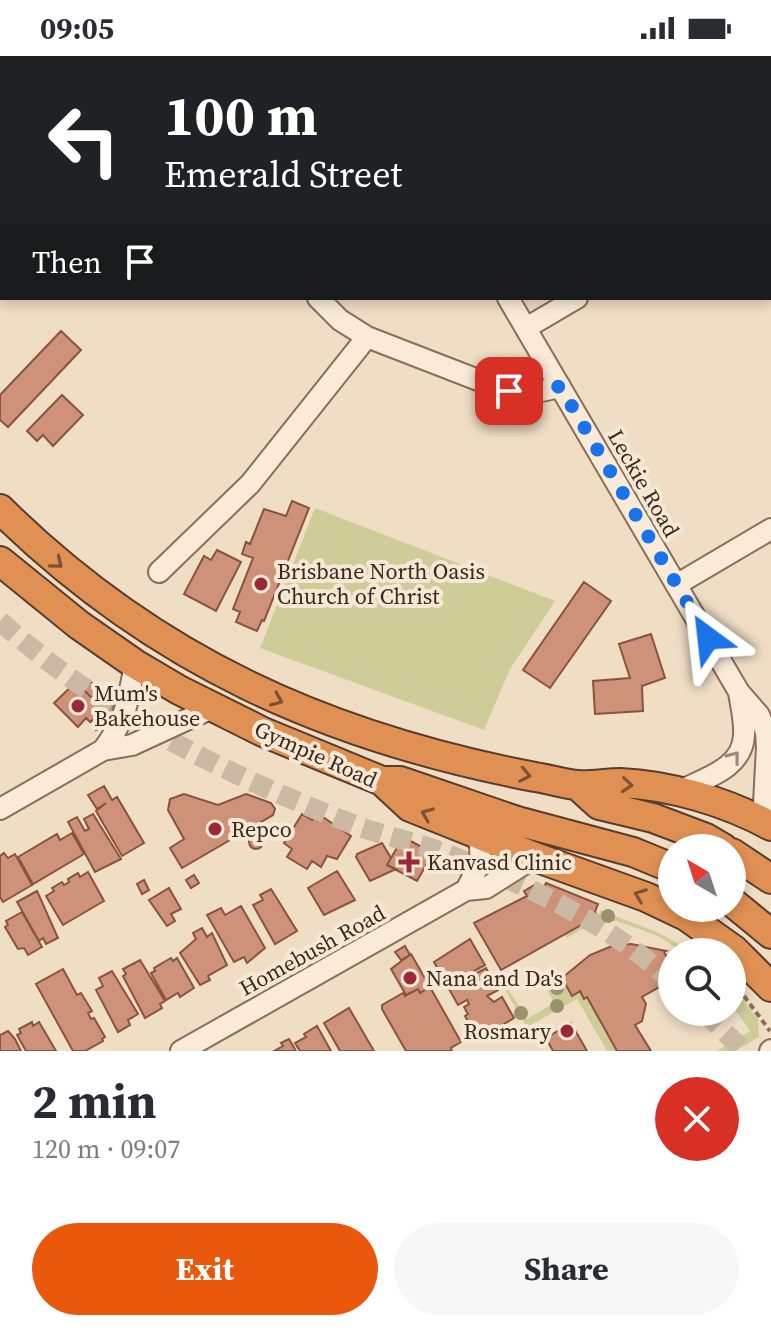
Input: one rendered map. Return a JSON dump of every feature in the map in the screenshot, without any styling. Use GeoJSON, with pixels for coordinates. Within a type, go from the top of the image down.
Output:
{"type":"FeatureCollection","features":[{"type":"Feature","properties":{"kind":"highway","name":"Gympie Road"},"geometry":{"type":"LineString","coordinates":[[0,509],[68,572],[131,619],[218,672],[266,695],[373,737],[500,770],[577,785],[621,783],[676,793],[710,801],[767,824]]}},
{"type":"Feature","properties":{"kind":"highway","name":"Gympie Road"},"geometry":{"type":"LineString","coordinates":[[0,561],[51,604],[135,664],[212,708],[382,781],[410,807],[646,897],[686,916],[734,950],[771,987]]}},
{"type":"Feature","properties":{"kind":"highway"},"geometry":{"type":"LineString","coordinates":[[382,781],[400,781],[517,821],[633,852],[658,862]]}},
{"type":"Feature","properties":{"kind":"highway"},"geometry":{"type":"LineString","coordinates":[[577,785],[599,805],[653,818],[690,834]]}},
{"type":"Feature","properties":{"kind":"highway"},"geometry":{"type":"LineString","coordinates":[[746,862],[771,879]]}},
{"type":"Feature","properties":{"kind":"highway"},"geometry":{"type":"LineString","coordinates":[[746,913],[771,934]]}},
{"type":"Feature","properties":{"kind":"street"},"geometry":{"type":"LineString","coordinates":[[320,300],[340,320],[367,337],[509,391],[541,393],[560,386]]}},
{"type":"Feature","properties":{"kind":"street","name":"Leckie Road"},"geometry":{"type":"LineString","coordinates":[[509,300],[739,692],[759,715],[766,732],[767,824]]}},
{"type":"Feature","properties":{"kind":"street"},"geometry":{"type":"LineString","coordinates":[[526,328],[574,300]]}},
{"type":"Feature","properties":{"kind":"street"},"geometry":{"type":"LineString","coordinates":[[159,572],[250,484],[367,337]]}},
{"type":"Feature","properties":{"kind":"street"},"geometry":{"type":"LineString","coordinates":[[676,585],[771,529]]}},
{"type":"Feature","properties":{"kind":"street"},"geometry":{"type":"LineString","coordinates":[[103,750],[126,713],[135,664]]}},
{"type":"Feature","properties":{"kind":"street","name":"Leckie Road"},"geometry":{"type":"LineString","coordinates":[[676,793],[722,771],[739,755],[744,734],[739,692]]}},
{"type":"Feature","properties":{"kind":"street"},"geometry":{"type":"LineString","coordinates":[[0,809],[103,750],[132,745],[212,708]]}},
{"type":"Feature","properties":{"kind":"street"},"geometry":{"type":"LineString","coordinates":[[466,890],[481,861],[479,835]]}},
{"type":"Feature","properties":{"kind":"street","name":"Homebush Road"},"geometry":{"type":"LineString","coordinates":[[181,1051],[466,890],[486,888],[535,857]]}},
{"type":"Feature","properties":{"kind":"path"},"geometry":{"type":"LineString","coordinates":[[746,999],[771,1033]]}},
{"type":"Feature","properties":{"kind":"shaded area"},"geometry":{"type":"Polygon","coordinates":[[[315,508],[555,601],[510,669],[484,730],[260,648],[315,508]]]}},
{"type":"Feature","properties":{"kind":"shaded area"},"geometry":{"type":"Polygon","coordinates":[[[600,910],[668,938],[617,921],[596,921],[567,938],[564,934],[598,916],[600,910]]]}},
{"type":"Feature","properties":{"kind":"shaded area"},"geometry":{"type":"Polygon","coordinates":[[[502,972],[510,987],[508,989],[527,1019],[554,1003],[546,987],[562,978],[572,995],[580,991],[584,999],[587,997],[617,1051],[607,1051],[577,999],[527,1027],[497,976],[502,972]]]}},
{"type":"Feature","properties":{"kind":"shaded area"},"geometry":{"type":"Polygon","coordinates":[[[746,1004],[758,1019],[759,1037],[735,1051],[717,1051],[750,1031],[746,1025],[746,1004]]]}},
{"type":"Feature","properties":{"kind":"building"},"geometry":{"type":"Polygon","coordinates":[[[61,331],[81,350],[8,427],[0,420],[0,395],[61,331]]]}},
{"type":"Feature","properties":{"kind":"building"},"geometry":{"type":"Polygon","coordinates":[[[62,395],[83,415],[53,446],[43,435],[37,441],[27,431],[62,395]]]}},
{"type":"Feature","properties":{"kind":"building","name":"Brisbane North Oasis Church of Christ"},"geometry":{"type":"Polygon","coordinates":[[[292,501],[309,508],[264,621],[257,631],[236,622],[240,612],[233,609],[253,558],[242,554],[246,542],[250,544],[264,509],[286,516],[292,501]]]}},
{"type":"Feature","properties":{"kind":"building"},"geometry":{"type":"Polygon","coordinates":[[[217,550],[241,562],[216,611],[184,594],[204,556],[211,560],[217,550]]]}},
{"type":"Feature","properties":{"kind":"building"},"geometry":{"type":"Polygon","coordinates":[[[584,582],[611,601],[550,688],[523,670],[584,582]]]}},
{"type":"Feature","properties":{"kind":"building"},"geometry":{"type":"Polygon","coordinates":[[[651,634],[665,678],[642,686],[643,711],[595,714],[593,681],[630,678],[619,644],[651,634]]]}},
{"type":"Feature","properties":{"kind":"building"},"geometry":{"type":"Polygon","coordinates":[[[90,681],[114,705],[111,721],[96,730],[91,721],[101,715],[102,708],[83,689],[90,681]]]}},
{"type":"Feature","properties":{"kind":"building","name":"Mum's Bakehouse"},"geometry":{"type":"Polygon","coordinates":[[[76,682],[102,708],[101,715],[90,722],[86,718],[78,727],[54,703],[76,682]]]}},
{"type":"Feature","properties":{"kind":"building"},"geometry":{"type":"Polygon","coordinates":[[[104,786],[112,800],[117,797],[144,843],[122,856],[96,811],[106,803],[97,809],[88,795],[104,786]]]}},
{"type":"Feature","properties":{"kind":"building","name":"Repco"},"geometry":{"type":"Polygon","coordinates":[[[184,794],[218,805],[246,794],[271,803],[275,809],[273,815],[182,868],[170,848],[184,839],[168,810],[170,799],[184,794]]]}},
{"type":"Feature","properties":{"kind":"building"},"geometry":{"type":"Polygon","coordinates":[[[317,813],[351,836],[337,859],[327,856],[321,867],[312,861],[307,869],[287,857],[292,849],[284,843],[302,814],[312,820],[317,813]]]}},
{"type":"Feature","properties":{"kind":"building"},"geometry":{"type":"Polygon","coordinates":[[[93,814],[121,859],[95,872],[68,822],[77,817],[85,831],[89,829],[84,819],[93,814]]]}},
{"type":"Feature","properties":{"kind":"building"},"geometry":{"type":"Polygon","coordinates":[[[72,833],[84,854],[33,884],[18,857],[57,834],[60,840],[72,833]]]}},
{"type":"Feature","properties":{"kind":"building"},"geometry":{"type":"Polygon","coordinates":[[[256,835],[263,842],[256,849],[249,842],[256,835]]]}},
{"type":"Feature","properties":{"kind":"building","name":"Kanvasd Clinic"},"geometry":{"type":"Polygon","coordinates":[[[403,837],[433,853],[417,881],[387,865],[403,837]]]}},
{"type":"Feature","properties":{"kind":"building"},"geometry":{"type":"Polygon","coordinates":[[[382,843],[391,858],[387,865],[396,869],[370,881],[356,857],[382,843]]]}},
{"type":"Feature","properties":{"kind":"building"},"geometry":{"type":"Polygon","coordinates":[[[4,853],[8,858],[15,854],[32,885],[3,902],[0,897],[0,856],[4,853]]]}},
{"type":"Feature","properties":{"kind":"building"},"geometry":{"type":"Polygon","coordinates":[[[337,871],[355,900],[324,915],[308,888],[337,871]]]}},
{"type":"Feature","properties":{"kind":"building"},"geometry":{"type":"Polygon","coordinates":[[[88,872],[104,901],[63,925],[46,896],[62,882],[64,885],[78,873],[80,877],[88,872]]]}},
{"type":"Feature","properties":{"kind":"building"},"geometry":{"type":"Polygon","coordinates":[[[194,875],[199,883],[191,888],[186,880],[194,875]]]}},
{"type":"Feature","properties":{"kind":"building"},"geometry":{"type":"Polygon","coordinates":[[[144,880],[149,890],[142,894],[137,884],[144,880]]]}},
{"type":"Feature","properties":{"kind":"building"},"geometry":{"type":"Polygon","coordinates":[[[546,883],[598,904],[597,916],[501,970],[474,923],[527,896],[524,891],[536,884],[544,887],[546,883]]]}},
{"type":"Feature","properties":{"kind":"building"},"geometry":{"type":"Polygon","coordinates":[[[169,888],[181,909],[171,914],[175,921],[167,926],[149,900],[169,888]]]}},
{"type":"Feature","properties":{"kind":"building"},"geometry":{"type":"Polygon","coordinates":[[[271,889],[297,931],[275,944],[253,905],[263,900],[260,895],[271,889]]]}},
{"type":"Feature","properties":{"kind":"building"},"geometry":{"type":"Polygon","coordinates":[[[37,891],[58,938],[46,944],[43,938],[39,941],[17,902],[37,891]]]}},
{"type":"Feature","properties":{"kind":"building"},"geometry":{"type":"Polygon","coordinates":[[[241,906],[265,948],[247,963],[244,957],[234,962],[207,915],[221,908],[225,915],[241,906]]]}},
{"type":"Feature","properties":{"kind":"building"},"geometry":{"type":"Polygon","coordinates":[[[22,912],[42,947],[28,955],[24,948],[18,949],[5,927],[8,925],[6,921],[22,912]]]}},
{"type":"Feature","properties":{"kind":"building"},"geometry":{"type":"Polygon","coordinates":[[[202,928],[207,937],[212,933],[227,965],[208,976],[210,980],[200,985],[180,953],[196,939],[193,933],[202,928]]]}},
{"type":"Feature","properties":{"kind":"building"},"geometry":{"type":"Polygon","coordinates":[[[470,939],[485,965],[474,971],[475,974],[486,968],[498,990],[487,996],[494,1002],[502,997],[514,1018],[487,1034],[483,1026],[474,1032],[465,1016],[468,1014],[464,1007],[469,1004],[467,1000],[458,1005],[449,989],[453,986],[446,974],[442,977],[434,962],[470,939]]]}},
{"type":"Feature","properties":{"kind":"building"},"geometry":{"type":"Polygon","coordinates":[[[631,944],[658,949],[658,988],[642,997],[646,1004],[642,1021],[635,1025],[651,1051],[617,1051],[587,997],[584,999],[580,991],[572,996],[562,978],[590,955],[612,946],[631,944]]]}},
{"type":"Feature","properties":{"kind":"building"},"geometry":{"type":"Polygon","coordinates":[[[405,946],[410,955],[401,960],[395,952],[405,946]]]}},
{"type":"Feature","properties":{"kind":"building","name":"Nana and Da's"},"geometry":{"type":"Polygon","coordinates":[[[411,954],[430,987],[420,993],[418,989],[406,995],[391,969],[411,954]]]}},
{"type":"Feature","properties":{"kind":"building"},"geometry":{"type":"Polygon","coordinates":[[[171,958],[173,961],[177,958],[194,988],[180,997],[178,993],[166,1000],[151,973],[171,958]]]}},
{"type":"Feature","properties":{"kind":"building"},"geometry":{"type":"Polygon","coordinates":[[[140,960],[165,1001],[160,1004],[162,1008],[145,1018],[123,976],[126,974],[123,969],[140,960]]]}},
{"type":"Feature","properties":{"kind":"building"},"geometry":{"type":"Polygon","coordinates":[[[63,969],[77,995],[81,993],[92,1011],[88,1013],[91,1019],[94,1018],[105,1037],[85,1051],[73,1051],[36,984],[63,969]]]}},
{"type":"Feature","properties":{"kind":"building"},"geometry":{"type":"Polygon","coordinates":[[[112,971],[138,1014],[128,1020],[130,1025],[118,1032],[96,990],[103,986],[99,978],[112,971]]]}},
{"type":"Feature","properties":{"kind":"building"},"geometry":{"type":"Polygon","coordinates":[[[430,987],[461,1042],[451,1048],[452,1051],[406,1051],[382,1005],[403,993],[405,996],[418,989],[420,993],[430,987]]]}},
{"type":"Feature","properties":{"kind":"building"},"geometry":{"type":"Polygon","coordinates":[[[349,1008],[374,1051],[340,1051],[324,1023],[349,1008]]]}},
{"type":"Feature","properties":{"kind":"building"},"geometry":{"type":"Polygon","coordinates":[[[32,1022],[33,1026],[39,1022],[56,1051],[26,1051],[17,1035],[21,1033],[19,1029],[32,1022]]]}},
{"type":"Feature","properties":{"kind":"building","name":"Rosmary"},"geometry":{"type":"Polygon","coordinates":[[[571,1023],[587,1051],[553,1051],[546,1038],[571,1023]]]}},
{"type":"Feature","properties":{"kind":"building"},"geometry":{"type":"Polygon","coordinates":[[[317,1026],[331,1051],[300,1051],[295,1043],[317,1026]]]}},
{"type":"Feature","properties":{"kind":"building"},"geometry":{"type":"Polygon","coordinates":[[[8,1031],[21,1051],[0,1051],[0,1035],[8,1031]]]}},
{"type":"Feature","properties":{"kind":"building"},"geometry":{"type":"Polygon","coordinates":[[[289,1039],[296,1051],[274,1051],[283,1046],[281,1043],[289,1039]]]}},
{"type":"Feature","properties":{"kind":"tunnel"},"geometry":{"type":"LineString","coordinates":[[0,621],[82,686],[170,740],[263,787],[311,807],[360,827],[447,854],[536,892],[595,924],[658,970]]}},
{"type":"Feature","properties":{"kind":"tunnel"},"geometry":{"type":"LineString","coordinates":[[718,1026],[744,1051]]}},
{"type":"Feature","properties":{"kind":"place","name":"Brisbane North Oasis Church of Christ"},"geometry":{"type":"Point","coordinates":[261,584]}},
{"type":"Feature","properties":{"kind":"place","name":"Mum's Bakehouse"},"geometry":{"type":"Point","coordinates":[78,706]}},
{"type":"Feature","properties":{"kind":"place","name":"Repco"},"geometry":{"type":"Point","coordinates":[215,829]}},
{"type":"Feature","properties":{"kind":"place","name":"Kanvasd Clinic"},"geometry":{"type":"Point","coordinates":[409,862]}},
{"type":"Feature","properties":{"kind":"place","name":"Nana and Da's"},"geometry":{"type":"Point","coordinates":[410,978]}},
{"type":"Feature","properties":{"kind":"place","name":"Rosmary"},"geometry":{"type":"Point","coordinates":[567,1031]}},
{"type":"Feature","properties":{"kind":"route"},"geometry":{"type":"LineString","coordinates":[[509,391],[541,393],[560,386],[708,638]]}}]}
